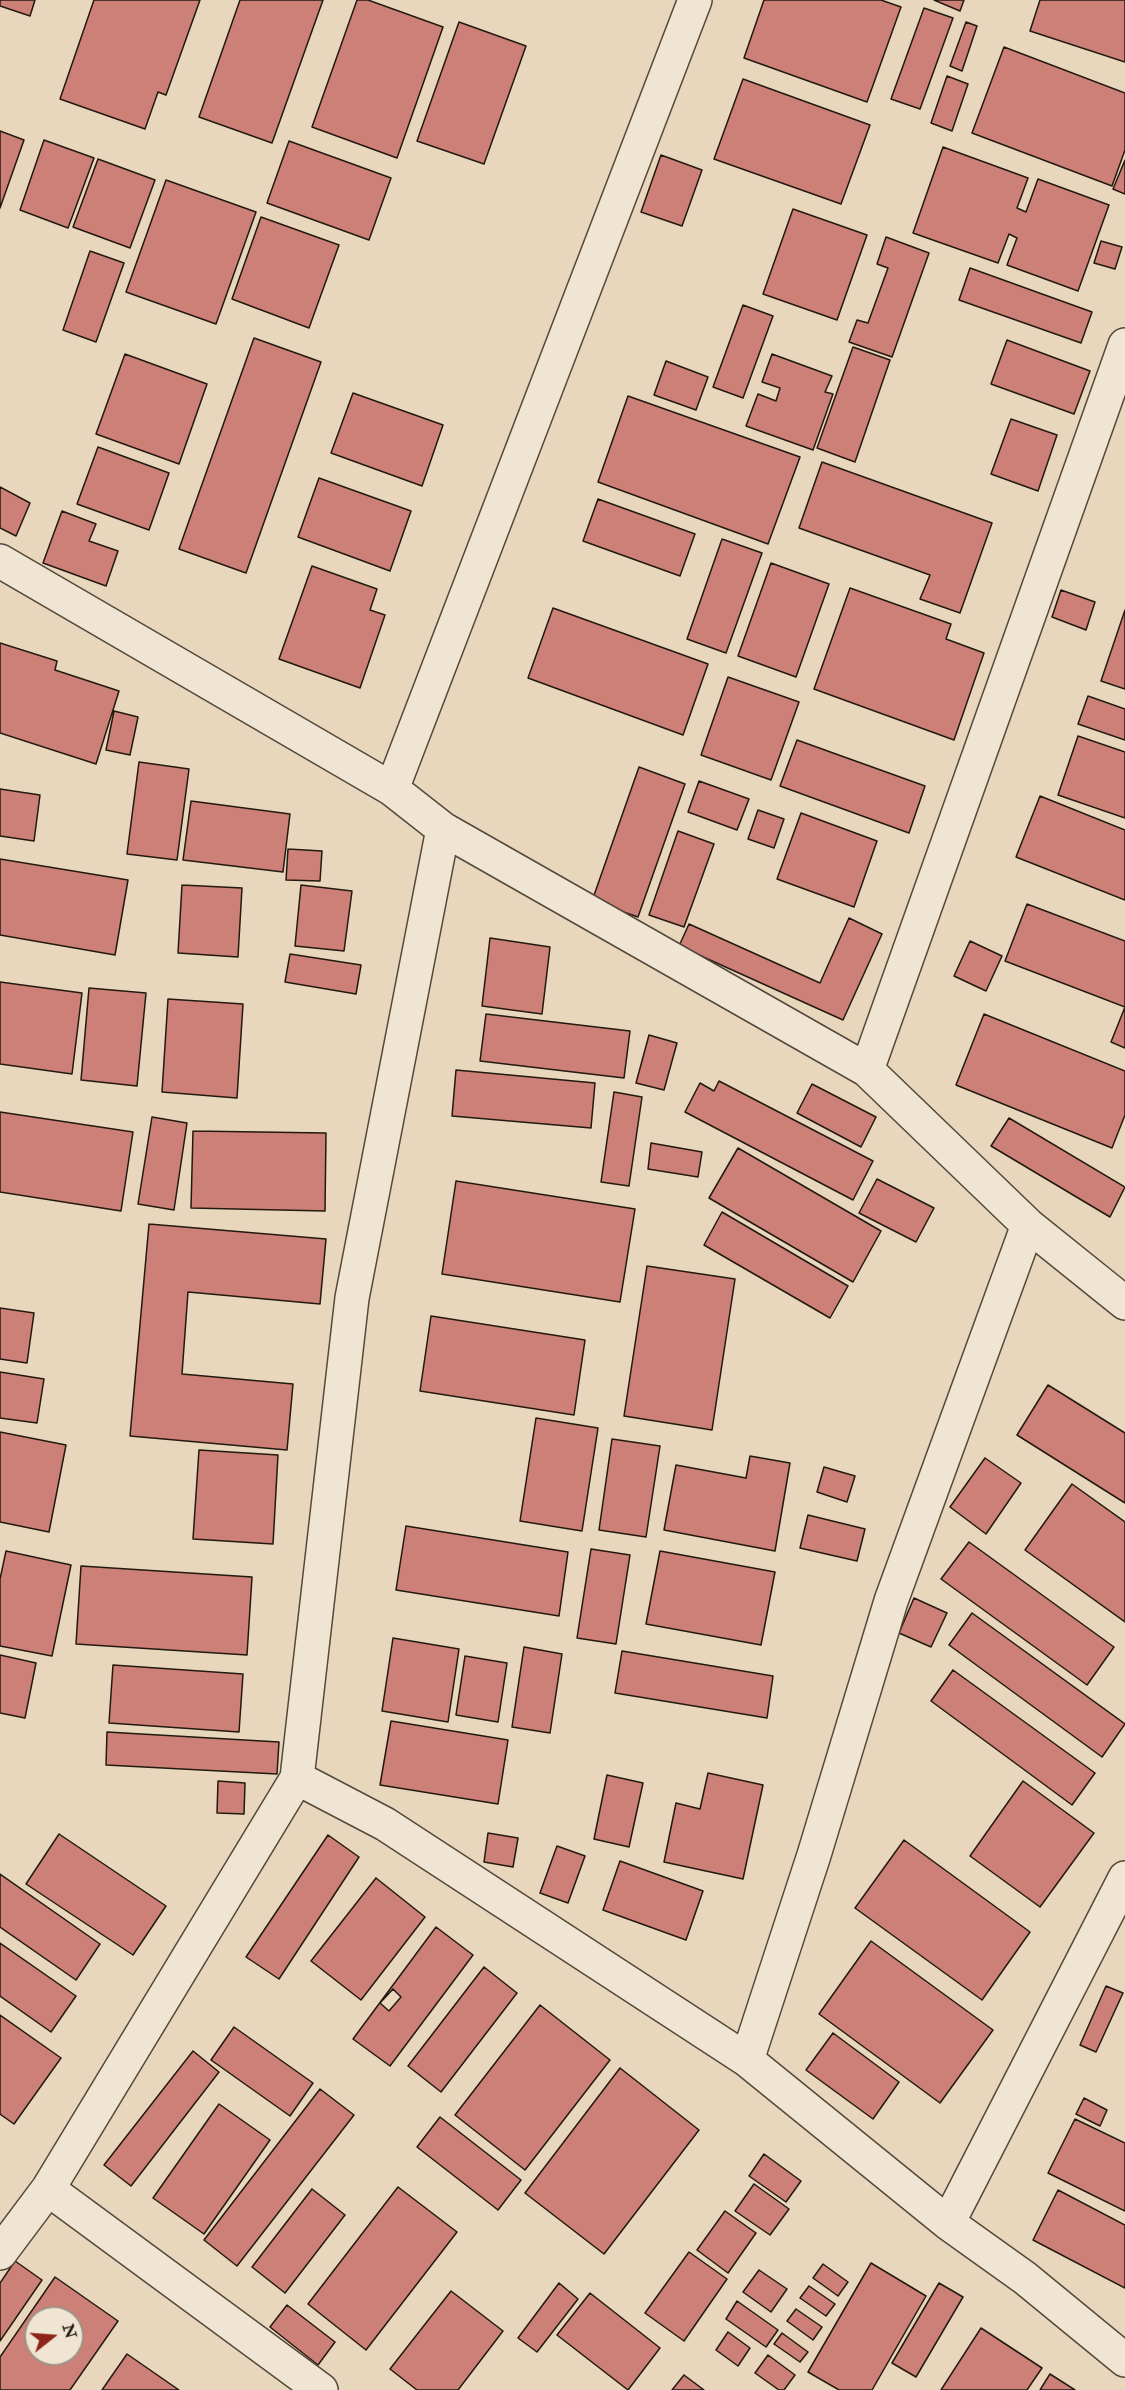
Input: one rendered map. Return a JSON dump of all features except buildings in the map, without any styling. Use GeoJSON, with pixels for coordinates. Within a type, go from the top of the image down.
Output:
{"type":"FeatureCollection","features":[{"type":"Feature","properties":{"kind":"street"},"geometry":{"type":"LineString","coordinates":[[392,789],[685,3]]}},
{"type":"Feature","properties":{"kind":"street"},"geometry":{"type":"LineString","coordinates":[[867,1070],[1125,345]]}},
{"type":"Feature","properties":{"kind":"street"},"geometry":{"type":"LineString","coordinates":[[0,561],[392,789],[443,829],[867,1070],[1028,1225],[1125,1303]]}},
{"type":"Feature","properties":{"kind":"street"},"geometry":{"type":"LineString","coordinates":[[0,2253],[48,2189],[297,1778],[352,1298],[443,829]]}},
{"type":"Feature","properties":{"kind":"street"},"geometry":{"type":"LineString","coordinates":[[747,2060],[814,1855],[891,1601],[1028,1225]]}},
{"type":"Feature","properties":{"kind":"street"},"geometry":{"type":"LineString","coordinates":[[297,1778],[385,1824],[747,2060],[948,2223],[1025,2278],[1125,2360]]}},
{"type":"Feature","properties":{"kind":"street"},"geometry":{"type":"LineString","coordinates":[[948,2223],[1125,1878]]}},
{"type":"Feature","properties":{"kind":"street"},"geometry":{"type":"LineString","coordinates":[[48,2189],[321,2390]]}}]}
